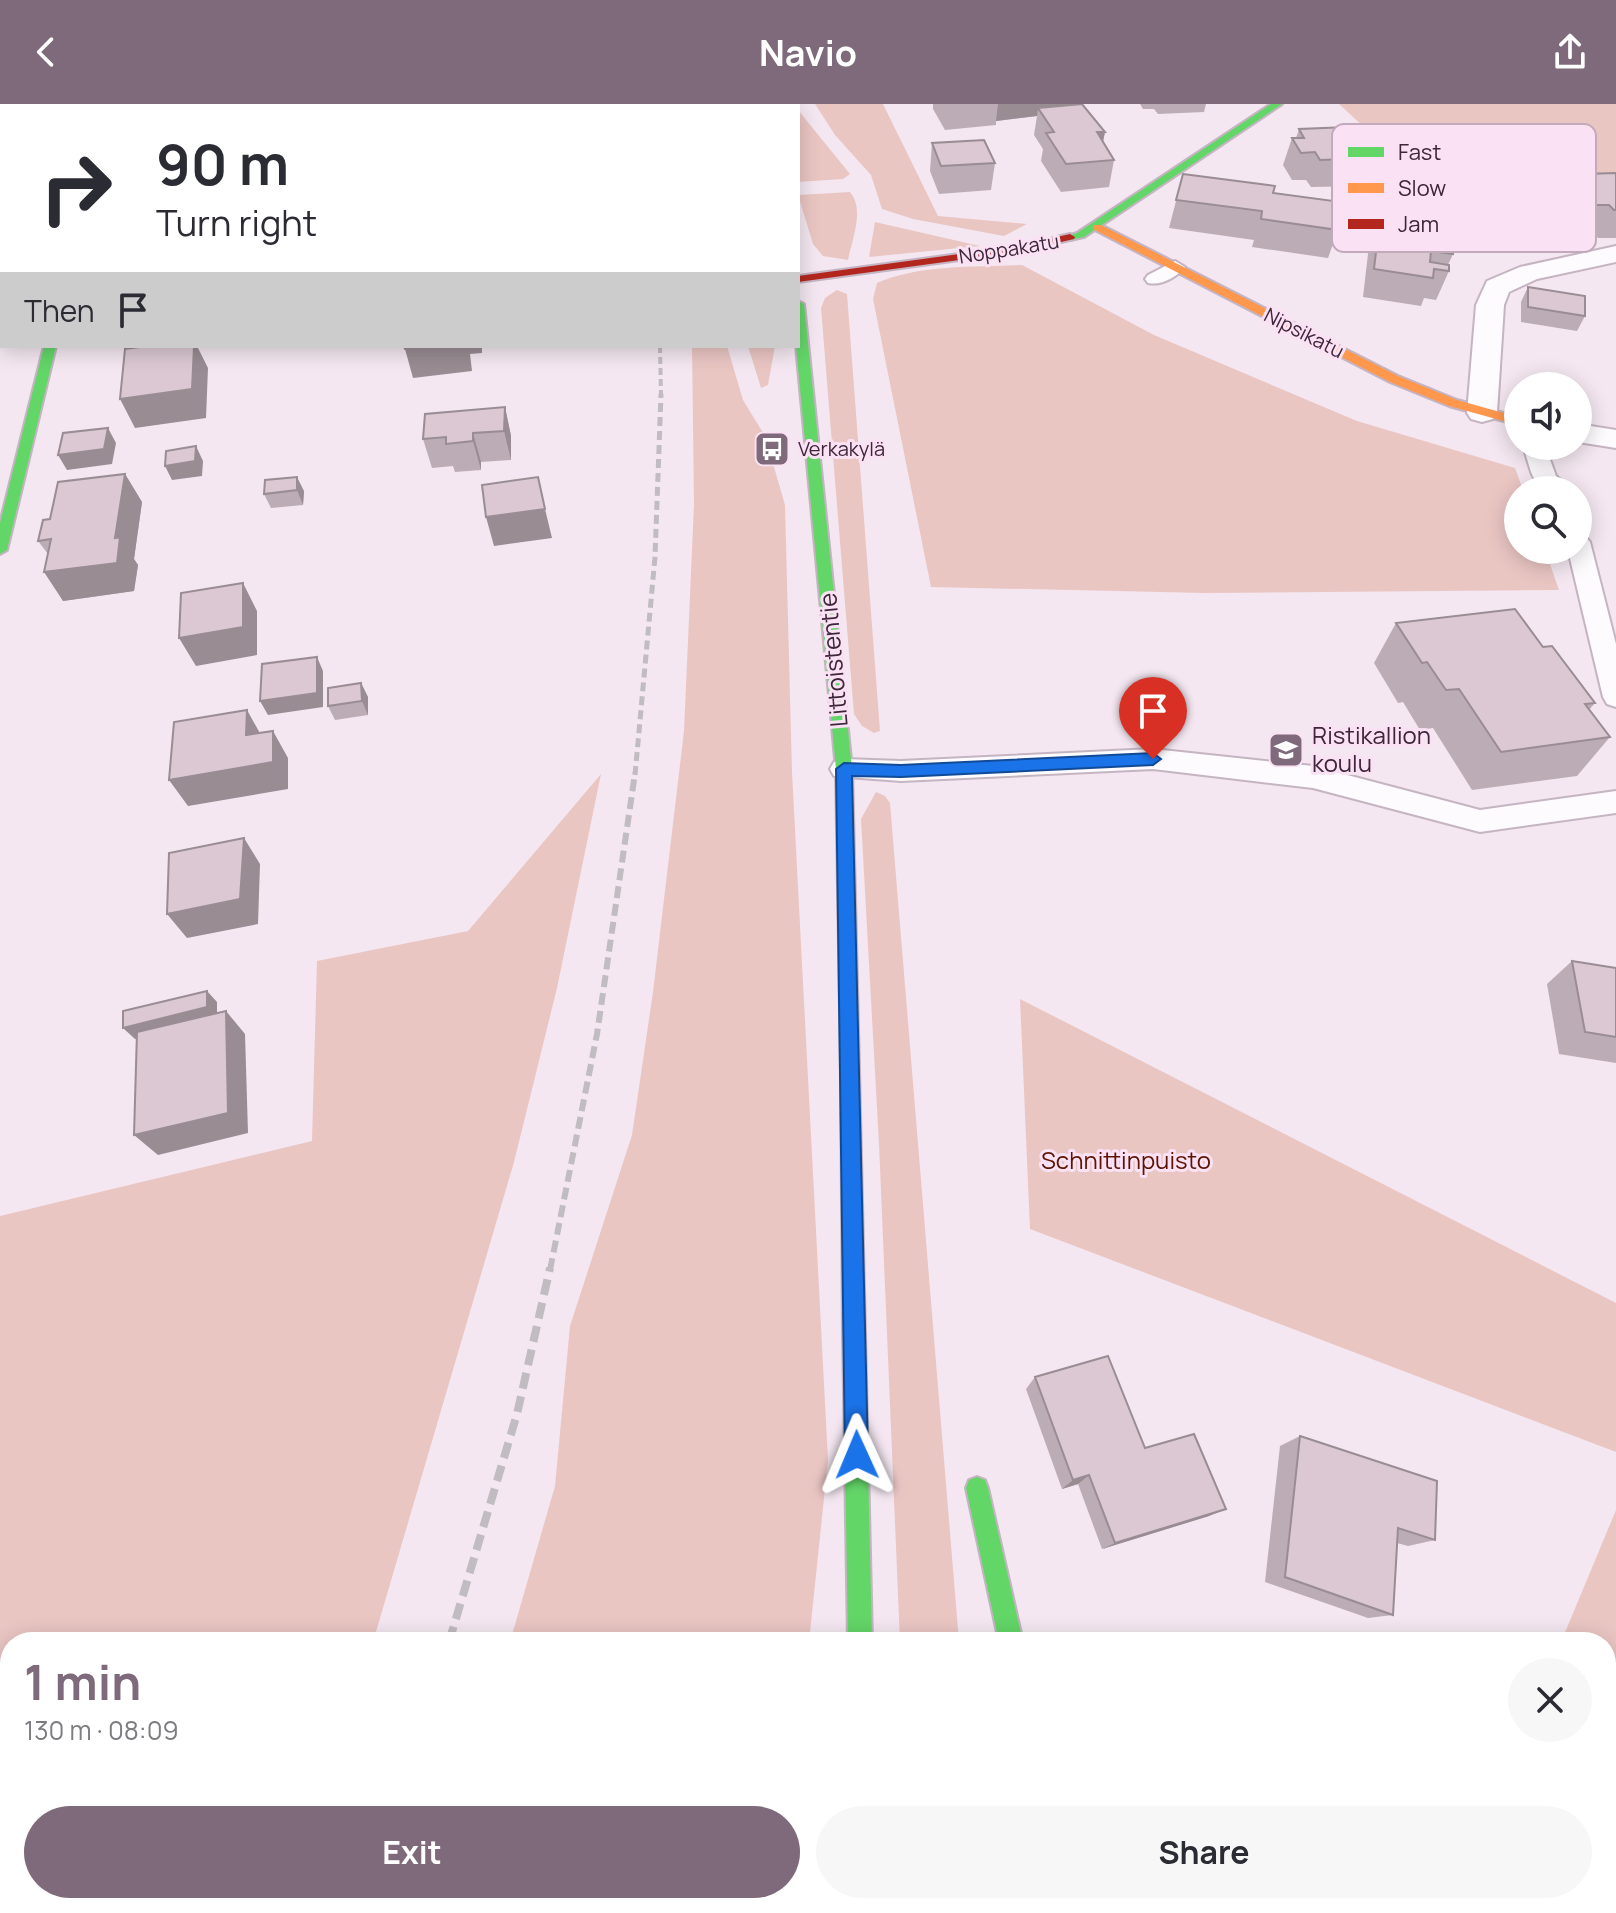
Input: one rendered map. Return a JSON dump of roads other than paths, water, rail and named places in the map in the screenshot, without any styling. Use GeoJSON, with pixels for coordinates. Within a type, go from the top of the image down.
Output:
{"type":"FeatureCollection","features":[{"type":"Feature","properties":{"kind":"street","name":"Noppakatu"},"geometry":{"type":"LineString","coordinates":[[800,279],[1039,246],[1071,238],[1097,227],[1277,104]]}},
{"type":"Feature","properties":{"kind":"street","name":"Nipsikatu"},"geometry":{"type":"LineString","coordinates":[[1097,227],[1394,379],[1482,413],[1504,418]]}},
{"type":"Feature","properties":{"kind":"street"},"geometry":{"type":"LineString","coordinates":[[1482,413],[1490,305],[1497,287],[1529,273],[1616,254]]}},
{"type":"Feature","properties":{"kind":"street","name":"Littoistentie"},"geometry":{"type":"LineString","coordinates":[[800,324],[844,769],[860,1632]]}},
{"type":"Feature","properties":{"kind":"street"},"geometry":{"type":"LineString","coordinates":[[0,550],[50,348]]}},
{"type":"Feature","properties":{"kind":"street"},"geometry":{"type":"LineString","coordinates":[[1592,435],[1616,439]]}},
{"type":"Feature","properties":{"kind":"street"},"geometry":{"type":"LineString","coordinates":[[977,1488],[1009,1632]]}},
{"type":"Feature","properties":{"kind":"lane"},"geometry":{"type":"LineString","coordinates":[[1155,279],[1175,267]]}},
{"type":"Feature","properties":{"kind":"lane"},"geometry":{"type":"LineString","coordinates":[[1583,564],[1616,697]]}},
{"type":"Feature","properties":{"kind":"lane"},"geometry":{"type":"LineString","coordinates":[[844,769],[901,771],[1153,759],[1313,777],[1480,821],[1616,802]]}},
{"type":"Feature","properties":{"kind":"railway"},"geometry":{"type":"LineString","coordinates":[[660,348],[661,395]]}},
{"type":"Feature","properties":{"kind":"railway"},"geometry":{"type":"LineString","coordinates":[[635,775],[655,557],[661,395]]}},
{"type":"Feature","properties":{"kind":"railway"},"geometry":{"type":"LineString","coordinates":[[550,1270],[597,1034],[635,773]]}},
{"type":"Feature","properties":{"kind":"railway"},"geometry":{"type":"LineString","coordinates":[[452,1632],[517,1414],[550,1268]]}},
{"type":"Feature","properties":{"kind":"place","name":"Verkakylä"},"geometry":{"type":"Point","coordinates":[772,449]}},
{"type":"Feature","properties":{"kind":"place","name":"Ristikallion koulu"},"geometry":{"type":"Point","coordinates":[1286,750]}},
{"type":"Feature","properties":{"kind":"park label","name":"Schnittinpuisto"},"geometry":{"type":"Point","coordinates":[1126,1161]}}]}
